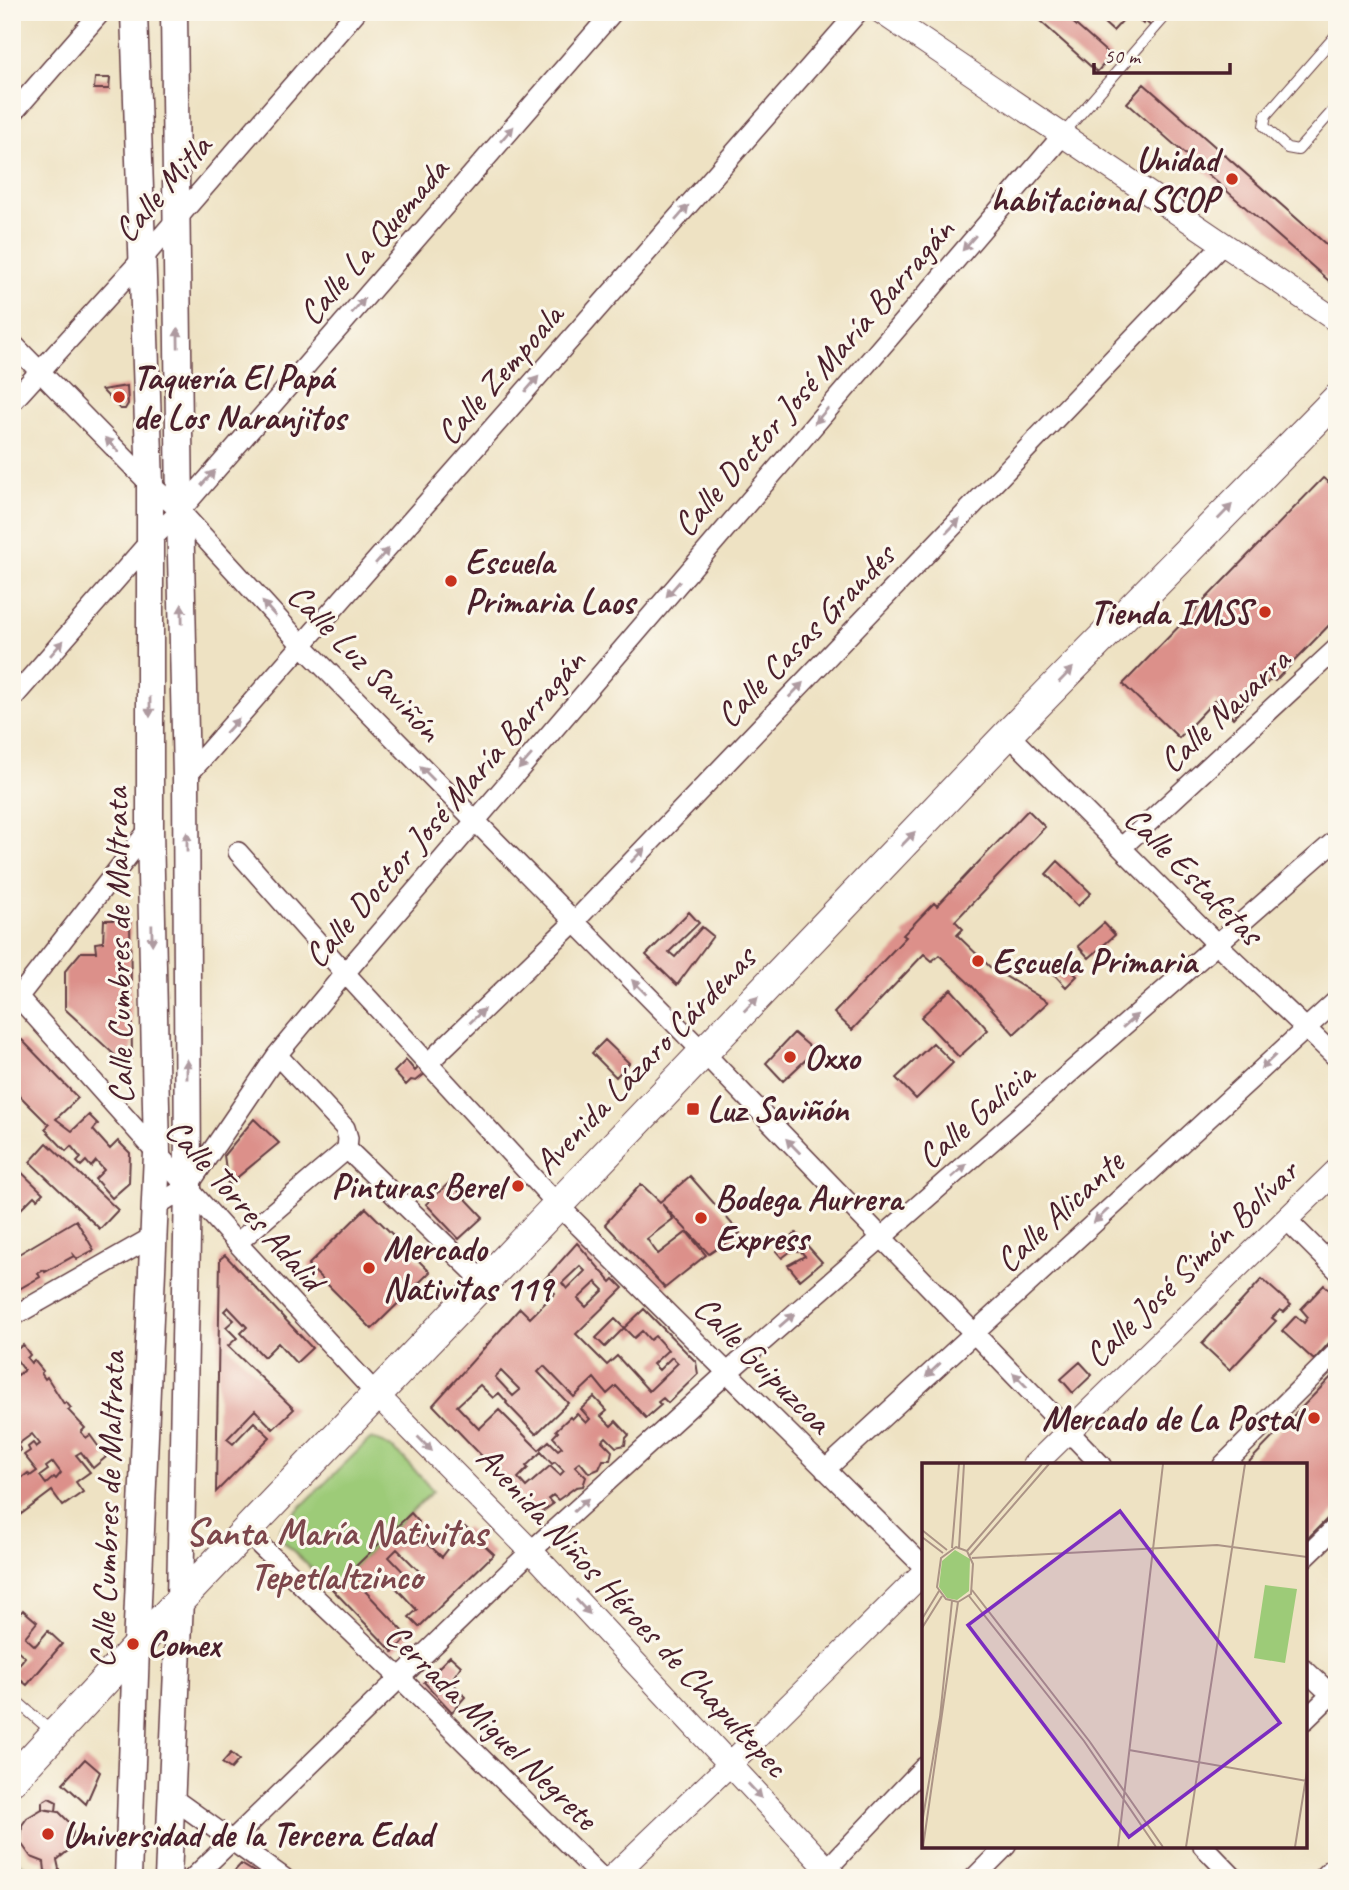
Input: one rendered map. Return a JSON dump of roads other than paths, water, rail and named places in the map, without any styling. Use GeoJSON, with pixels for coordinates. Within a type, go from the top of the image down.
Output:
{"type":"FeatureCollection","features":[{"type":"Feature","properties":{"kind":"main road","name":"Calle Cumbres de Maltrata"},"geometry":{"type":"LineString","coordinates":[[128,1878],[157,1153],[150,828],[150,484],[134,12]]}},
{"type":"Feature","properties":{"kind":"main road","name":"Calle Cumbres de Maltrata"},"geometry":{"type":"LineString","coordinates":[[168,1878],[180,1600],[188,1186],[186,777],[174,12]]}},
{"type":"Feature","properties":{"kind":"main road","name":"Avenida Lázaro Cárdenas"},"geometry":{"type":"LineString","coordinates":[[12,1780],[180,1600],[1008,734],[1337,399]]}},
{"type":"Feature","properties":{"kind":"street"},"geometry":{"type":"LineString","coordinates":[[12,114],[101,12]]}},
{"type":"Feature","properties":{"kind":"street","name":"Calle Mitla"},"geometry":{"type":"LineString","coordinates":[[12,402],[143,258],[356,12]]}},
{"type":"Feature","properties":{"kind":"street","name":"Calle La Quemada"},"geometry":{"type":"LineString","coordinates":[[12,699],[150,541],[180,511],[613,12]]}},
{"type":"Feature","properties":{"kind":"street","name":"Calle Zempoala"},"geometry":{"type":"LineString","coordinates":[[186,777],[858,12]]}},
{"type":"Feature","properties":{"kind":"street"},"geometry":{"type":"LineString","coordinates":[[881,12],[1337,321]]}},
{"type":"Feature","properties":{"kind":"street","name":"Calle Doctor José María Barragán"},"geometry":{"type":"LineString","coordinates":[[156,1206],[188,1186],[277,1055],[345,972],[1062,136]]}},
{"type":"Feature","properties":{"kind":"street","name":"Calle Casas Grandes"},"geometry":{"type":"LineString","coordinates":[[429,1063],[574,922],[1223,244]]}},
{"type":"Feature","properties":{"kind":"street","name":"Calle Luz Saviñón"},"geometry":{"type":"LineString","coordinates":[[12,344],[180,511],[303,646],[704,1053],[1099,1463]]}},
{"type":"Feature","properties":{"kind":"street","name":"Calle Navarra"},"geometry":{"type":"LineString","coordinates":[[1122,847],[1333,659]]}},
{"type":"Feature","properties":{"kind":"street","name":"Calle Estafetas"},"geometry":{"type":"LineString","coordinates":[[1008,734],[1217,944],[1337,1058]]}},
{"type":"Feature","properties":{"kind":"street"},"geometry":{"type":"LineString","coordinates":[[14,998],[150,828]]}},
{"type":"Feature","properties":{"kind":"street","name":"Calle Galicia"},"geometry":{"type":"LineString","coordinates":[[193,1878],[531,1551],[728,1372],[1337,839]]}},
{"type":"Feature","properties":{"kind":"street","name":"Calle Guipuzcoa"},"geometry":{"type":"LineString","coordinates":[[238,852],[558,1205],[922,1568]]}},
{"type":"Feature","properties":{"kind":"street","name":"Calle Torres Adalid"},"geometry":{"type":"LineString","coordinates":[[14,998],[377,1395]]}},
{"type":"Feature","properties":{"kind":"street","name":"Calle Alicante"},"geometry":{"type":"LineString","coordinates":[[825,1470],[1337,1000]]}},
{"type":"Feature","properties":{"kind":"street"},"geometry":{"type":"LineString","coordinates":[[237,1243],[347,1149],[345,1128],[277,1055]]}},
{"type":"Feature","properties":{"kind":"street"},"geometry":{"type":"LineString","coordinates":[[347,1149],[485,1283]]}},
{"type":"Feature","properties":{"kind":"street","name":"Calle José Simón Bolívar"},"geometry":{"type":"LineString","coordinates":[[1036,1463],[1337,1170]]}},
{"type":"Feature","properties":{"kind":"street"},"geometry":{"type":"LineString","coordinates":[[1287,1220],[1337,1270]]}},
{"type":"Feature","properties":{"kind":"street"},"geometry":{"type":"LineString","coordinates":[[12,1317],[154,1236]]}},
{"type":"Feature","properties":{"kind":"street"},"geometry":{"type":"LineString","coordinates":[[1225,1463],[1337,1352]]}},
{"type":"Feature","properties":{"kind":"street","name":"Avenida Niños Héroes de Chapultepec"},"geometry":{"type":"LineString","coordinates":[[377,1395],[531,1551],[832,1873]]}},
{"type":"Feature","properties":{"kind":"street"},"geometry":{"type":"LineString","coordinates":[[1307,1555],[1337,1526]]}},
{"type":"Feature","properties":{"kind":"street","name":"Cerrada Miguel Negrete"},"geometry":{"type":"LineString","coordinates":[[246,1532],[399,1677],[602,1878]]}},
{"type":"Feature","properties":{"kind":"street"},"geometry":{"type":"LineString","coordinates":[[611,1878],[730,1765],[922,1572]]}},
{"type":"Feature","properties":{"kind":"street"},"geometry":{"type":"LineString","coordinates":[[1307,1672],[1335,1694],[1307,1718]]}},
{"type":"Feature","properties":{"kind":"street"},"geometry":{"type":"LineString","coordinates":[[832,1873],[922,1769]]}},
{"type":"Feature","properties":{"kind":"street"},"geometry":{"type":"LineString","coordinates":[[171,1797],[284,1878]]}},
{"type":"Feature","properties":{"kind":"street"},"geometry":{"type":"LineString","coordinates":[[974,1878],[1004,1848]]}},
{"type":"Feature","properties":{"kind":"street"},"geometry":{"type":"LineString","coordinates":[[1205,1848],[1234,1878]]}},
{"type":"Feature","properties":{"kind":"street"},"geometry":{"type":"LineString","coordinates":[[1323,1878],[1337,1864]]}},
{"type":"Feature","properties":{"kind":"lane"},"geometry":{"type":"LineString","coordinates":[[1062,136],[1170,12]]}},
{"type":"Feature","properties":{"kind":"lane"},"geometry":{"type":"LineString","coordinates":[[1337,34],[1266,115],[1264,125],[1287,148],[1298,150],[1337,106]]}},
{"type":"Feature","properties":{"kind":"lane"},"geometry":{"type":"LineString","coordinates":[[12,1697],[55,1734]]}},
{"type":"Feature","properties":{"kind":"place","name":"Unidad habitacional SCOP"},"geometry":{"type":"Point","coordinates":[1232,179]}},
{"type":"Feature","properties":{"kind":"place","name":"Taquería El Papá de Los Naranjitos"},"geometry":{"type":"Point","coordinates":[119,397]}},
{"type":"Feature","properties":{"kind":"place","name":"Escuela Primaria Laos"},"geometry":{"type":"Point","coordinates":[451,581]}},
{"type":"Feature","properties":{"kind":"place","name":"Tienda IMSS"},"geometry":{"type":"Point","coordinates":[1265,612]}},
{"type":"Feature","properties":{"kind":"place","name":"Escuela Primaria"},"geometry":{"type":"Point","coordinates":[978,961]}},
{"type":"Feature","properties":{"kind":"place","name":"Oxxo"},"geometry":{"type":"Point","coordinates":[790,1057]}},
{"type":"Feature","properties":{"kind":"place","name":"Luz Saviñón"},"geometry":{"type":"Point","coordinates":[693,1109]}},
{"type":"Feature","properties":{"kind":"place","name":"Pinturas Berel"},"geometry":{"type":"Point","coordinates":[518,1186]}},
{"type":"Feature","properties":{"kind":"place","name":"Bodega Aurrera Express"},"geometry":{"type":"Point","coordinates":[701,1218]}},
{"type":"Feature","properties":{"kind":"place","name":"Mercado Nativitas 119"},"geometry":{"type":"Point","coordinates":[369,1268]}},
{"type":"Feature","properties":{"kind":"place","name":"Mercado de La Postal"},"geometry":{"type":"Point","coordinates":[1314,1418]}},
{"type":"Feature","properties":{"kind":"place","name":"Comex"},"geometry":{"type":"Point","coordinates":[133,1644]}},
{"type":"Feature","properties":{"kind":"place","name":"Universidad de la Tercera Edad"},"geometry":{"type":"Point","coordinates":[48,1834]}},
{"type":"Feature","properties":{"kind":"district","name":"Santa María Nativitas Tepetlaltzinco"},"geometry":{"type":"Point","coordinates":[336,1554]}}]}
